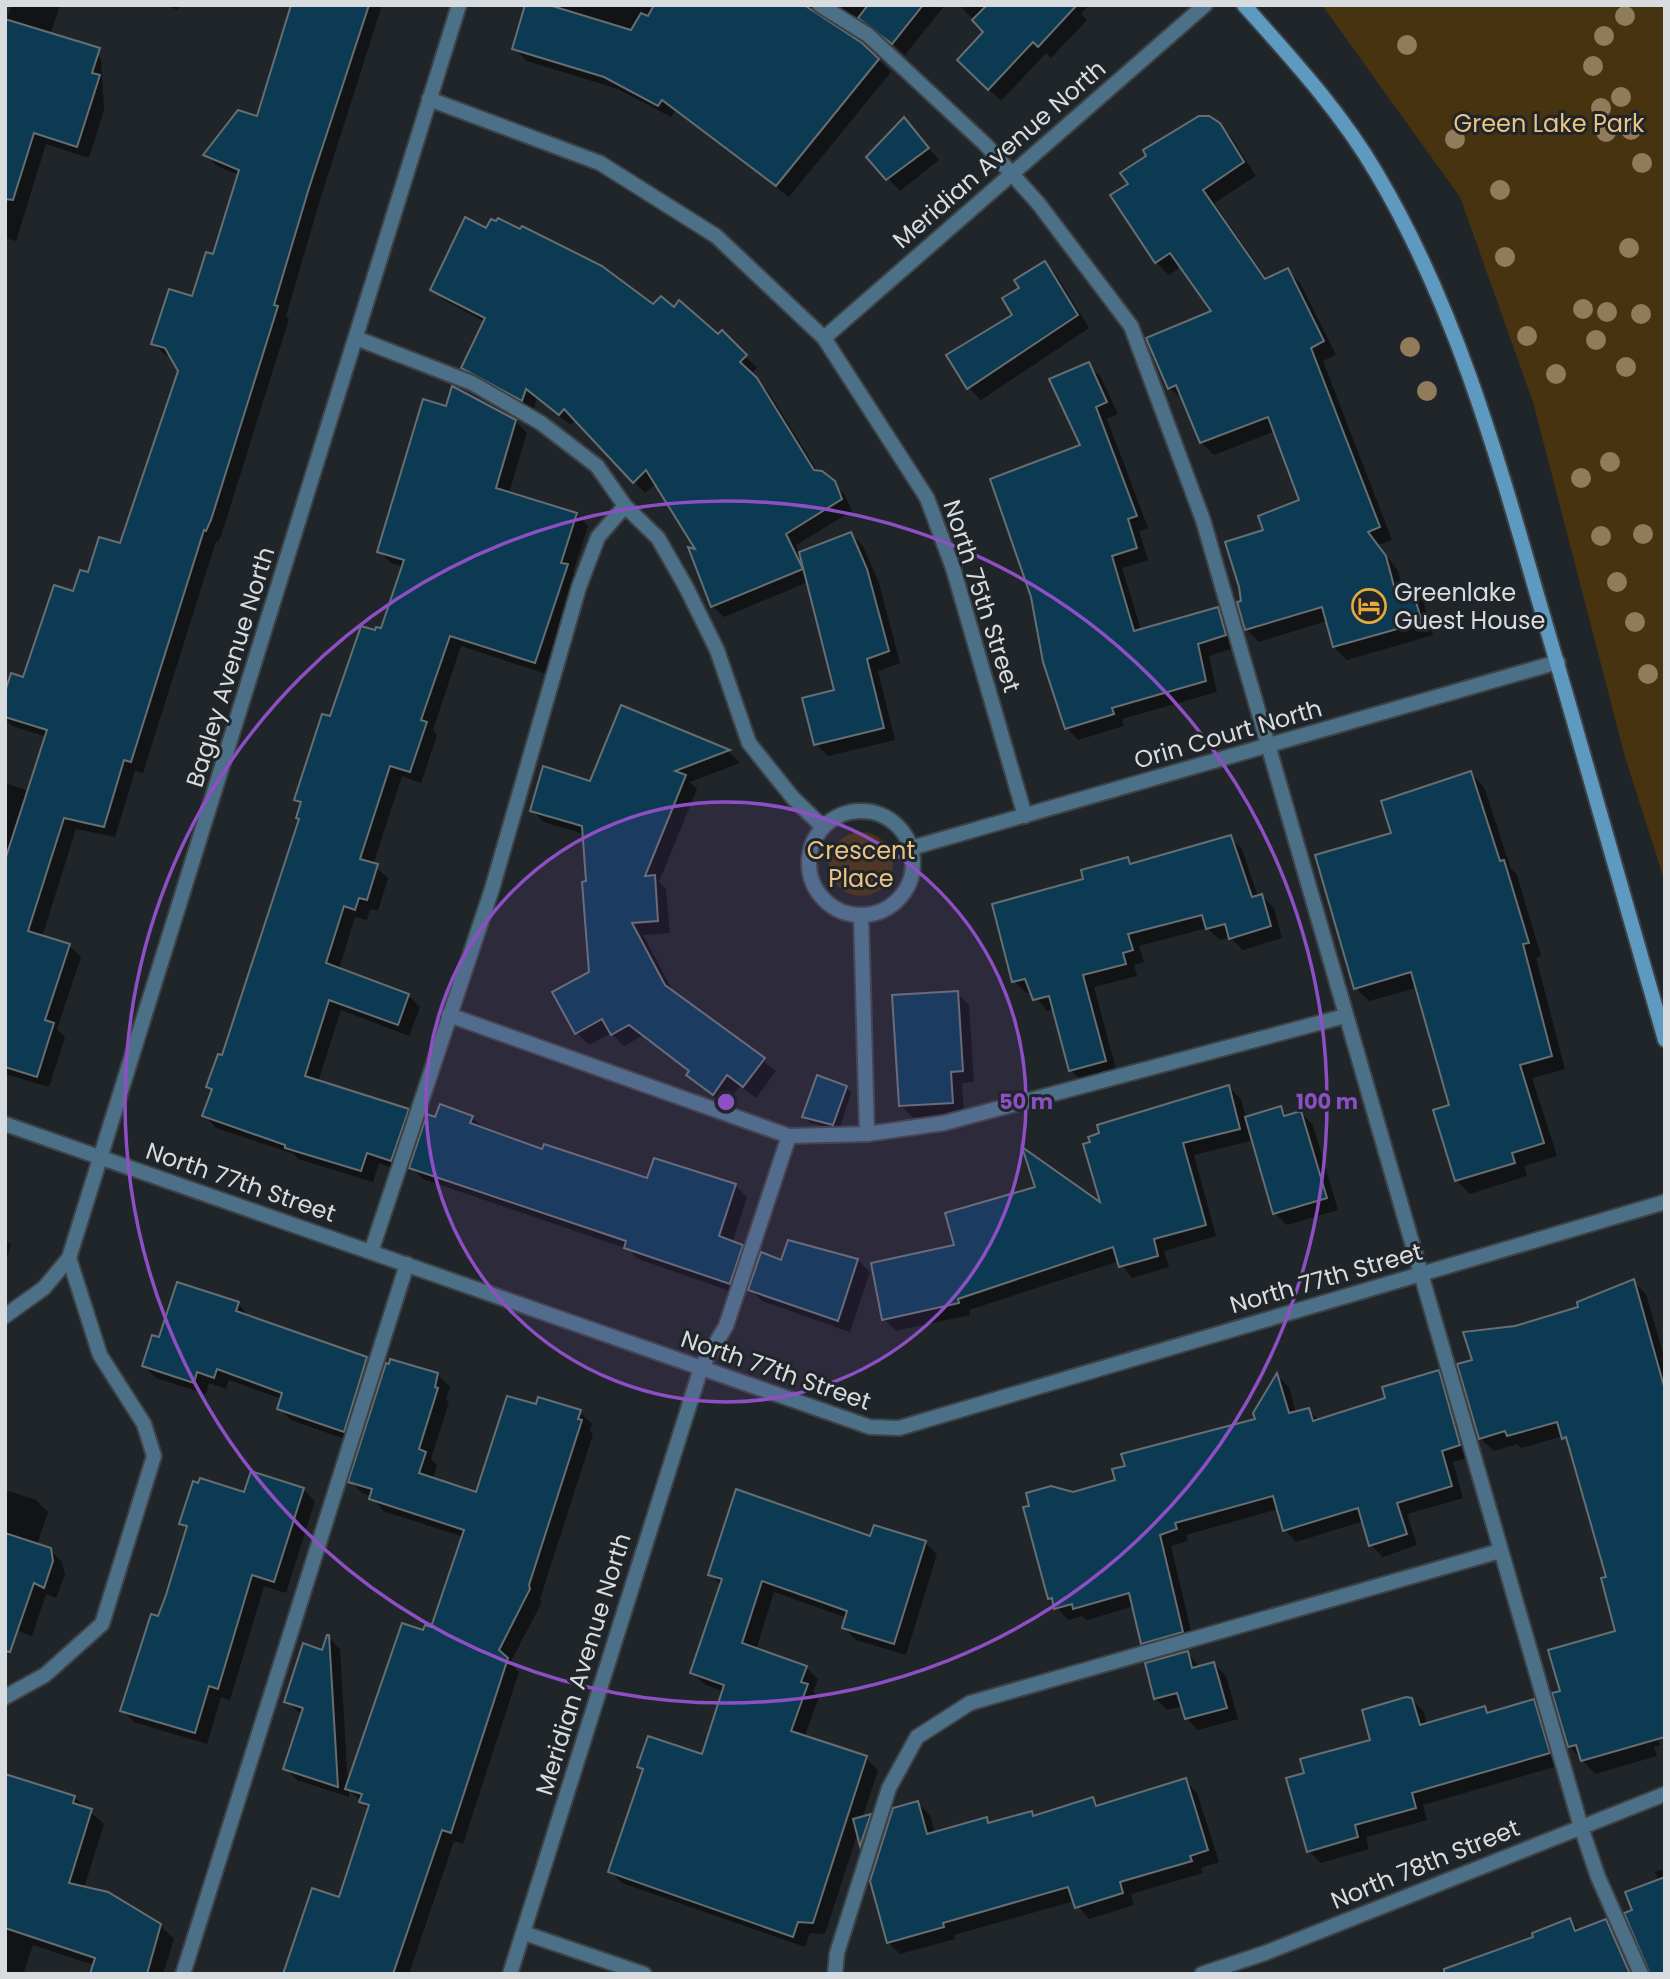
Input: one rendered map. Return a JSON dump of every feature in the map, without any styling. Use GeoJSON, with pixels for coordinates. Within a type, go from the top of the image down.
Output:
{"type":"FeatureCollection","features":[{"type":"Feature","properties":{"kind":"main road"},"geometry":{"type":"LineString","coordinates":[[1244,5],[1343,122],[1406,225],[1457,339],[1492,438],[1665,1040]]}},
{"type":"Feature","properties":{"kind":"street","name":"Bagley Avenue North"},"geometry":{"type":"LineString","coordinates":[[5,1316],[44,1288],[69,1258],[459,5]]}},
{"type":"Feature","properties":{"kind":"street"},"geometry":{"type":"LineString","coordinates":[[820,5],[868,35],[986,145],[1012,174],[1131,326],[1203,520],[1581,1827],[1598,1877],[1641,1974]]}},
{"type":"Feature","properties":{"kind":"street","name":"Meridian Avenue North"},"geometry":{"type":"LineString","coordinates":[[824,338],[1205,5]]}},
{"type":"Feature","properties":{"kind":"street","name":"North 75th Street"},"geometry":{"type":"LineString","coordinates":[[429,100],[600,163],[716,236],[824,338],[927,498],[953,568],[1025,816]]}},
{"type":"Feature","properties":{"kind":"street"},"geometry":{"type":"LineString","coordinates":[[356,338],[472,383],[541,423],[597,466],[625,506],[658,538],[687,587],[717,650],[749,743],[793,798],[823,827]]}},
{"type":"Feature","properties":{"kind":"street"},"geometry":{"type":"LineString","coordinates":[[371,1252],[492,889],[579,587],[598,537],[625,506]]}},
{"type":"Feature","properties":{"kind":"street","name":"Orin Court North"},"geometry":{"type":"LineString","coordinates":[[911,848],[1558,662]]}},
{"type":"Feature","properties":{"kind":"street"},"geometry":{"type":"LineString","coordinates":[[866,811],[883,816],[897,826],[911,848],[912,874],[905,891],[893,904],[878,913],[845,913],[818,894],[811,879],[808,862],[811,846],[823,827],[848,812],[866,811]]}},
{"type":"Feature","properties":{"kind":"street"},"geometry":{"type":"LineString","coordinates":[[861,915],[867,1134]]}},
{"type":"Feature","properties":{"kind":"street"},"geometry":{"type":"LineString","coordinates":[[449,1015],[789,1136],[867,1134],[944,1123],[1345,1016]]}},
{"type":"Feature","properties":{"kind":"street","name":"North 77th Street"},"geometry":{"type":"LineString","coordinates":[[5,1124],[870,1427],[899,1427],[1665,1202]]}},
{"type":"Feature","properties":{"kind":"street","name":"Meridian Avenue North"},"geometry":{"type":"LineString","coordinates":[[510,1974],[701,1368],[726,1326],[789,1136]]}},
{"type":"Feature","properties":{"kind":"street"},"geometry":{"type":"LineString","coordinates":[[5,1697],[45,1675],[102,1624],[154,1456],[144,1424],[100,1356],[69,1258]]}},
{"type":"Feature","properties":{"kind":"street"},"geometry":{"type":"LineString","coordinates":[[183,1974],[407,1264]]}},
{"type":"Feature","properties":{"kind":"street"},"geometry":{"type":"LineString","coordinates":[[835,1974],[837,1953],[889,1788],[917,1737],[970,1703],[1500,1551]]}},
{"type":"Feature","properties":{"kind":"street","name":"North 78th Street"},"geometry":{"type":"LineString","coordinates":[[1202,1974],[1265,1953],[1665,1794]]}},
{"type":"Feature","properties":{"kind":"street"},"geometry":{"type":"LineString","coordinates":[[523,1933],[644,1974]]}},
{"type":"Feature","properties":{"kind":"green space","name":"Green Lake Park"},"geometry":{"type":"Polygon","coordinates":[[[1322,5],[1665,5],[1665,882],[1625,757],[1533,402],[1460,197],[1322,5]]]}},
{"type":"Feature","properties":{"kind":"green space","name":"Crescent Place"},"geometry":{"type":"Polygon","coordinates":[[[861,832],[884,841],[893,864],[884,887],[861,896],[838,887],[829,864],[838,841],[861,832]]]}},
{"type":"Feature","properties":{"kind":"building"},"geometry":{"type":"Polygon","coordinates":[[[291,5],[369,5],[309,188],[274,305],[278,306],[211,520],[206,531],[204,530],[131,762],[124,760],[104,827],[64,818],[28,931],[70,944],[45,1020],[54,1023],[37,1077],[5,1067],[5,860],[47,730],[5,717],[5,692],[11,673],[23,677],[54,585],[73,591],[80,570],[88,572],[99,537],[120,543],[178,371],[165,348],[151,344],[169,289],[192,296],[206,252],[213,254],[239,170],[203,155],[238,110],[257,116],[291,5]]]}},
{"type":"Feature","properties":{"kind":"building"},"geometry":{"type":"Polygon","coordinates":[[[525,5],[549,5],[631,30],[641,13],[648,16],[654,5],[804,5],[862,43],[879,59],[776,186],[662,100],[658,106],[604,77],[512,49],[525,5]]]}},
{"type":"Feature","properties":{"kind":"building"},"geometry":{"type":"Polygon","coordinates":[[[868,5],[923,5],[892,44],[858,18],[868,5]]]}},
{"type":"Feature","properties":{"kind":"building"},"geometry":{"type":"Polygon","coordinates":[[[987,5],[1077,5],[1038,47],[1033,42],[988,90],[957,60],[983,32],[972,20],[987,5]]]}},
{"type":"Feature","properties":{"kind":"building"},"geometry":{"type":"Polygon","coordinates":[[[5,19],[100,48],[92,73],[100,75],[77,147],[34,133],[13,200],[5,199],[5,19]]]}},
{"type":"Feature","properties":{"kind":"building"},"geometry":{"type":"Polygon","coordinates":[[[1199,116],[1209,116],[1220,123],[1244,162],[1203,190],[1265,279],[1288,268],[1324,341],[1311,348],[1380,527],[1368,532],[1386,556],[1395,590],[1411,585],[1422,622],[1333,647],[1322,607],[1245,630],[1237,602],[1241,601],[1239,587],[1225,542],[1263,530],[1258,516],[1299,500],[1268,417],[1200,443],[1176,385],[1168,389],[1146,338],[1211,311],[1170,253],[1155,263],[1110,195],[1128,184],[1120,173],[1146,156],[1143,150],[1199,116]]]}},
{"type":"Feature","properties":{"kind":"building"},"geometry":{"type":"Polygon","coordinates":[[[904,117],[929,148],[886,180],[866,157],[904,117]]]}},
{"type":"Feature","properties":{"kind":"building"},"geometry":{"type":"Polygon","coordinates":[[[465,217],[486,228],[491,219],[496,221],[498,218],[520,229],[522,226],[602,266],[653,304],[661,296],[674,307],[679,300],[718,334],[722,330],[747,355],[740,362],[757,378],[814,470],[822,471],[835,481],[842,499],[786,534],[803,569],[711,607],[688,547],[695,549],[646,470],[633,483],[564,409],[559,415],[526,389],[522,401],[461,368],[485,318],[430,290],[465,217]]]}},
{"type":"Feature","properties":{"kind":"building"},"geometry":{"type":"Polygon","coordinates":[[[1045,261],[1078,315],[967,389],[946,355],[1012,315],[1002,298],[1019,288],[1014,280],[1045,261]]]}},
{"type":"Feature","properties":{"kind":"building"},"geometry":{"type":"Polygon","coordinates":[[[1089,362],[1107,402],[1096,407],[1137,516],[1128,519],[1137,548],[1112,556],[1134,631],[1218,607],[1226,635],[1198,644],[1206,681],[1112,708],[1114,714],[1065,729],[1043,662],[1031,597],[990,479],[1080,445],[1049,379],[1089,362]]]}},
{"type":"Feature","properties":{"kind":"building"},"geometry":{"type":"Polygon","coordinates":[[[452,386],[516,420],[496,488],[577,513],[561,563],[568,564],[535,663],[450,636],[421,720],[427,722],[410,772],[390,766],[360,859],[378,864],[367,900],[359,898],[355,910],[344,906],[326,963],[409,994],[398,1025],[329,1000],[305,1076],[409,1109],[391,1161],[367,1153],[361,1171],[285,1148],[285,1145],[202,1116],[212,1089],[206,1087],[218,1054],[222,1055],[299,819],[296,818],[301,802],[294,800],[322,714],[330,716],[361,626],[375,630],[376,627],[381,628],[404,560],[377,552],[423,399],[446,406],[452,386]]]}},
{"type":"Feature","properties":{"kind":"building"},"geometry":{"type":"Polygon","coordinates":[[[851,532],[867,569],[889,651],[867,659],[884,728],[814,745],[802,698],[834,690],[799,552],[851,532]]]}},
{"type":"Feature","properties":{"kind":"building"},"geometry":{"type":"Polygon","coordinates":[[[621,705],[730,750],[675,771],[686,775],[645,876],[655,875],[658,921],[632,923],[665,985],[765,1058],[743,1087],[727,1075],[713,1095],[686,1075],[689,1071],[629,1025],[611,1035],[602,1019],[575,1034],[552,992],[589,972],[582,882],[586,881],[582,826],[530,811],[543,766],[590,781],[621,705]]]}},
{"type":"Feature","properties":{"kind":"building"},"geometry":{"type":"Polygon","coordinates":[[[1471,771],[1500,861],[1504,860],[1529,943],[1523,944],[1552,1056],[1520,1065],[1544,1143],[1512,1153],[1515,1163],[1455,1181],[1433,1110],[1449,1105],[1411,972],[1354,989],[1315,855],[1391,833],[1381,801],[1471,771]]]}},
{"type":"Feature","properties":{"kind":"building"},"geometry":{"type":"Polygon","coordinates":[[[1231,835],[1252,897],[1262,894],[1271,926],[1229,939],[1225,924],[1206,929],[1202,915],[1128,934],[1133,950],[1123,953],[1126,964],[1083,975],[1106,1061],[1069,1071],[1049,996],[1033,1000],[1025,979],[1012,982],[992,904],[1083,879],[1081,870],[1128,857],[1130,864],[1231,835]]]}},
{"type":"Feature","properties":{"kind":"building"},"geometry":{"type":"Polygon","coordinates":[[[958,991],[963,1071],[951,1072],[953,1103],[899,1106],[892,995],[958,991]]]}},
{"type":"Feature","properties":{"kind":"building"},"geometry":{"type":"Polygon","coordinates":[[[817,1075],[847,1086],[833,1125],[802,1117],[817,1075]]]}},
{"type":"Feature","properties":{"kind":"building"},"geometry":{"type":"Polygon","coordinates":[[[1229,1085],[1240,1129],[1183,1143],[1206,1225],[1154,1239],[1158,1256],[1119,1267],[1113,1247],[958,1299],[959,1303],[882,1320],[871,1263],[954,1245],[945,1213],[1035,1187],[1022,1147],[1100,1202],[1083,1144],[1090,1142],[1088,1137],[1099,1133],[1097,1125],[1229,1085]]]}},
{"type":"Feature","properties":{"kind":"building"},"geometry":{"type":"Polygon","coordinates":[[[440,1104],[473,1116],[470,1123],[542,1149],[544,1144],[647,1178],[654,1158],[736,1184],[719,1236],[743,1245],[730,1284],[624,1248],[626,1241],[409,1168],[427,1114],[435,1117],[440,1104]]]}},
{"type":"Feature","properties":{"kind":"building"},"geometry":{"type":"Polygon","coordinates":[[[1281,1106],[1284,1116],[1301,1111],[1327,1198],[1273,1214],[1245,1117],[1281,1106]]]}},
{"type":"Feature","properties":{"kind":"building"},"geometry":{"type":"Polygon","coordinates":[[[788,1240],[858,1259],[838,1321],[748,1290],[761,1252],[781,1260],[788,1240]]]}},
{"type":"Feature","properties":{"kind":"building"},"geometry":{"type":"Polygon","coordinates":[[[1634,1279],[1665,1390],[1665,1737],[1581,1761],[1576,1745],[1568,1747],[1552,1693],[1560,1691],[1548,1650],[1615,1631],[1601,1578],[1606,1577],[1566,1437],[1562,1439],[1557,1422],[1507,1436],[1505,1431],[1479,1439],[1457,1364],[1472,1360],[1463,1332],[1515,1326],[1578,1307],[1577,1302],[1634,1279]]]}},
{"type":"Feature","properties":{"kind":"building"},"geometry":{"type":"Polygon","coordinates":[[[177,1282],[239,1302],[236,1311],[367,1357],[344,1432],[277,1409],[282,1393],[217,1369],[214,1378],[197,1372],[194,1383],[142,1366],[152,1335],[159,1337],[177,1282]]]}},
{"type":"Feature","properties":{"kind":"building"},"geometry":{"type":"Polygon","coordinates":[[[390,1359],[438,1373],[435,1387],[438,1388],[419,1449],[426,1452],[419,1473],[476,1492],[507,1396],[536,1404],[538,1397],[581,1410],[578,1419],[582,1420],[529,1585],[530,1589],[499,1650],[508,1658],[451,1833],[442,1830],[393,1974],[283,1974],[312,1888],[339,1897],[369,1805],[359,1802],[362,1794],[345,1789],[402,1623],[423,1630],[425,1625],[431,1627],[464,1530],[369,1499],[372,1489],[348,1482],[386,1363],[389,1364],[390,1359]]]}},
{"type":"Feature","properties":{"kind":"building"},"geometry":{"type":"Polygon","coordinates":[[[1439,1370],[1460,1445],[1442,1451],[1452,1486],[1397,1503],[1407,1534],[1369,1546],[1358,1508],[1283,1531],[1273,1496],[1175,1523],[1177,1529],[1160,1535],[1183,1632],[1141,1644],[1129,1593],[1073,1609],[1072,1604],[1054,1609],[1052,1598],[1048,1599],[1023,1507],[1029,1506],[1026,1493],[1051,1486],[1073,1492],[1115,1480],[1112,1469],[1125,1466],[1121,1454],[1255,1419],[1253,1413],[1277,1373],[1289,1413],[1309,1408],[1313,1421],[1385,1398],[1382,1387],[1439,1370]]]}},
{"type":"Feature","properties":{"kind":"building"},"geometry":{"type":"Polygon","coordinates":[[[251,1471],[304,1488],[274,1582],[252,1575],[218,1689],[209,1686],[195,1733],[120,1711],[151,1614],[158,1616],[166,1595],[187,1526],[179,1524],[193,1481],[198,1483],[200,1478],[244,1492],[251,1471]]]}},
{"type":"Feature","properties":{"kind":"building"},"geometry":{"type":"Polygon","coordinates":[[[736,1489],[870,1536],[874,1525],[926,1541],[894,1644],[842,1628],[847,1611],[762,1581],[742,1643],[807,1666],[801,1682],[808,1684],[791,1731],[867,1756],[813,1923],[798,1922],[793,1937],[608,1872],[643,1769],[637,1767],[648,1736],[702,1754],[724,1685],[690,1673],[722,1579],[708,1575],[736,1489]]]}},
{"type":"Feature","properties":{"kind":"building"},"geometry":{"type":"Polygon","coordinates":[[[5,1533],[51,1548],[53,1561],[44,1588],[34,1583],[10,1652],[5,1651],[5,1533]]]}},
{"type":"Feature","properties":{"kind":"building"},"geometry":{"type":"Polygon","coordinates":[[[327,1635],[338,1787],[283,1769],[303,1708],[284,1702],[303,1643],[322,1650],[327,1635]]]}},
{"type":"Feature","properties":{"kind":"building"},"geometry":{"type":"Polygon","coordinates":[[[1188,1651],[1192,1668],[1214,1662],[1227,1708],[1185,1719],[1177,1693],[1154,1699],[1145,1663],[1188,1651]]]}},
{"type":"Feature","properties":{"kind":"building"},"geometry":{"type":"Polygon","coordinates":[[[1406,1697],[1412,1698],[1420,1725],[1485,1706],[1487,1713],[1534,1699],[1550,1753],[1412,1793],[1416,1808],[1355,1825],[1358,1837],[1307,1852],[1286,1778],[1304,1773],[1300,1759],[1370,1740],[1362,1710],[1406,1697]]]}},
{"type":"Feature","properties":{"kind":"building"},"geometry":{"type":"Polygon","coordinates":[[[5,1774],[75,1796],[73,1803],[92,1809],[69,1883],[108,1892],[161,1924],[147,1974],[90,1974],[95,1958],[5,1928],[5,1774]]]}},
{"type":"Feature","properties":{"kind":"building"},"geometry":{"type":"Polygon","coordinates":[[[1186,1778],[1208,1850],[1190,1856],[1192,1861],[1120,1882],[1123,1893],[1075,1908],[1068,1887],[943,1923],[944,1927],[887,1943],[870,1881],[893,1808],[918,1801],[927,1834],[987,1817],[988,1823],[1032,1811],[1033,1816],[1093,1797],[1096,1806],[1186,1778]]]}},
{"type":"Feature","properties":{"kind":"building"},"geometry":{"type":"Polygon","coordinates":[[[871,1814],[860,1846],[853,1819],[871,1814]]]}},
{"type":"Feature","properties":{"kind":"building"},"geometry":{"type":"Polygon","coordinates":[[[1665,1877],[1665,1974],[1650,1974],[1624,1913],[1632,1910],[1625,1892],[1665,1877]]]}},
{"type":"Feature","properties":{"kind":"building"},"geometry":{"type":"Polygon","coordinates":[[[1570,1918],[1575,1931],[1606,1919],[1630,1974],[1444,1974],[1444,1969],[1533,1937],[1532,1933],[1570,1918]]]}},
{"type":"Feature","properties":{"kind":"place","name":"Greenlake Guest House"},"geometry":{"type":"Point","coordinates":[1369,606]}}]}
